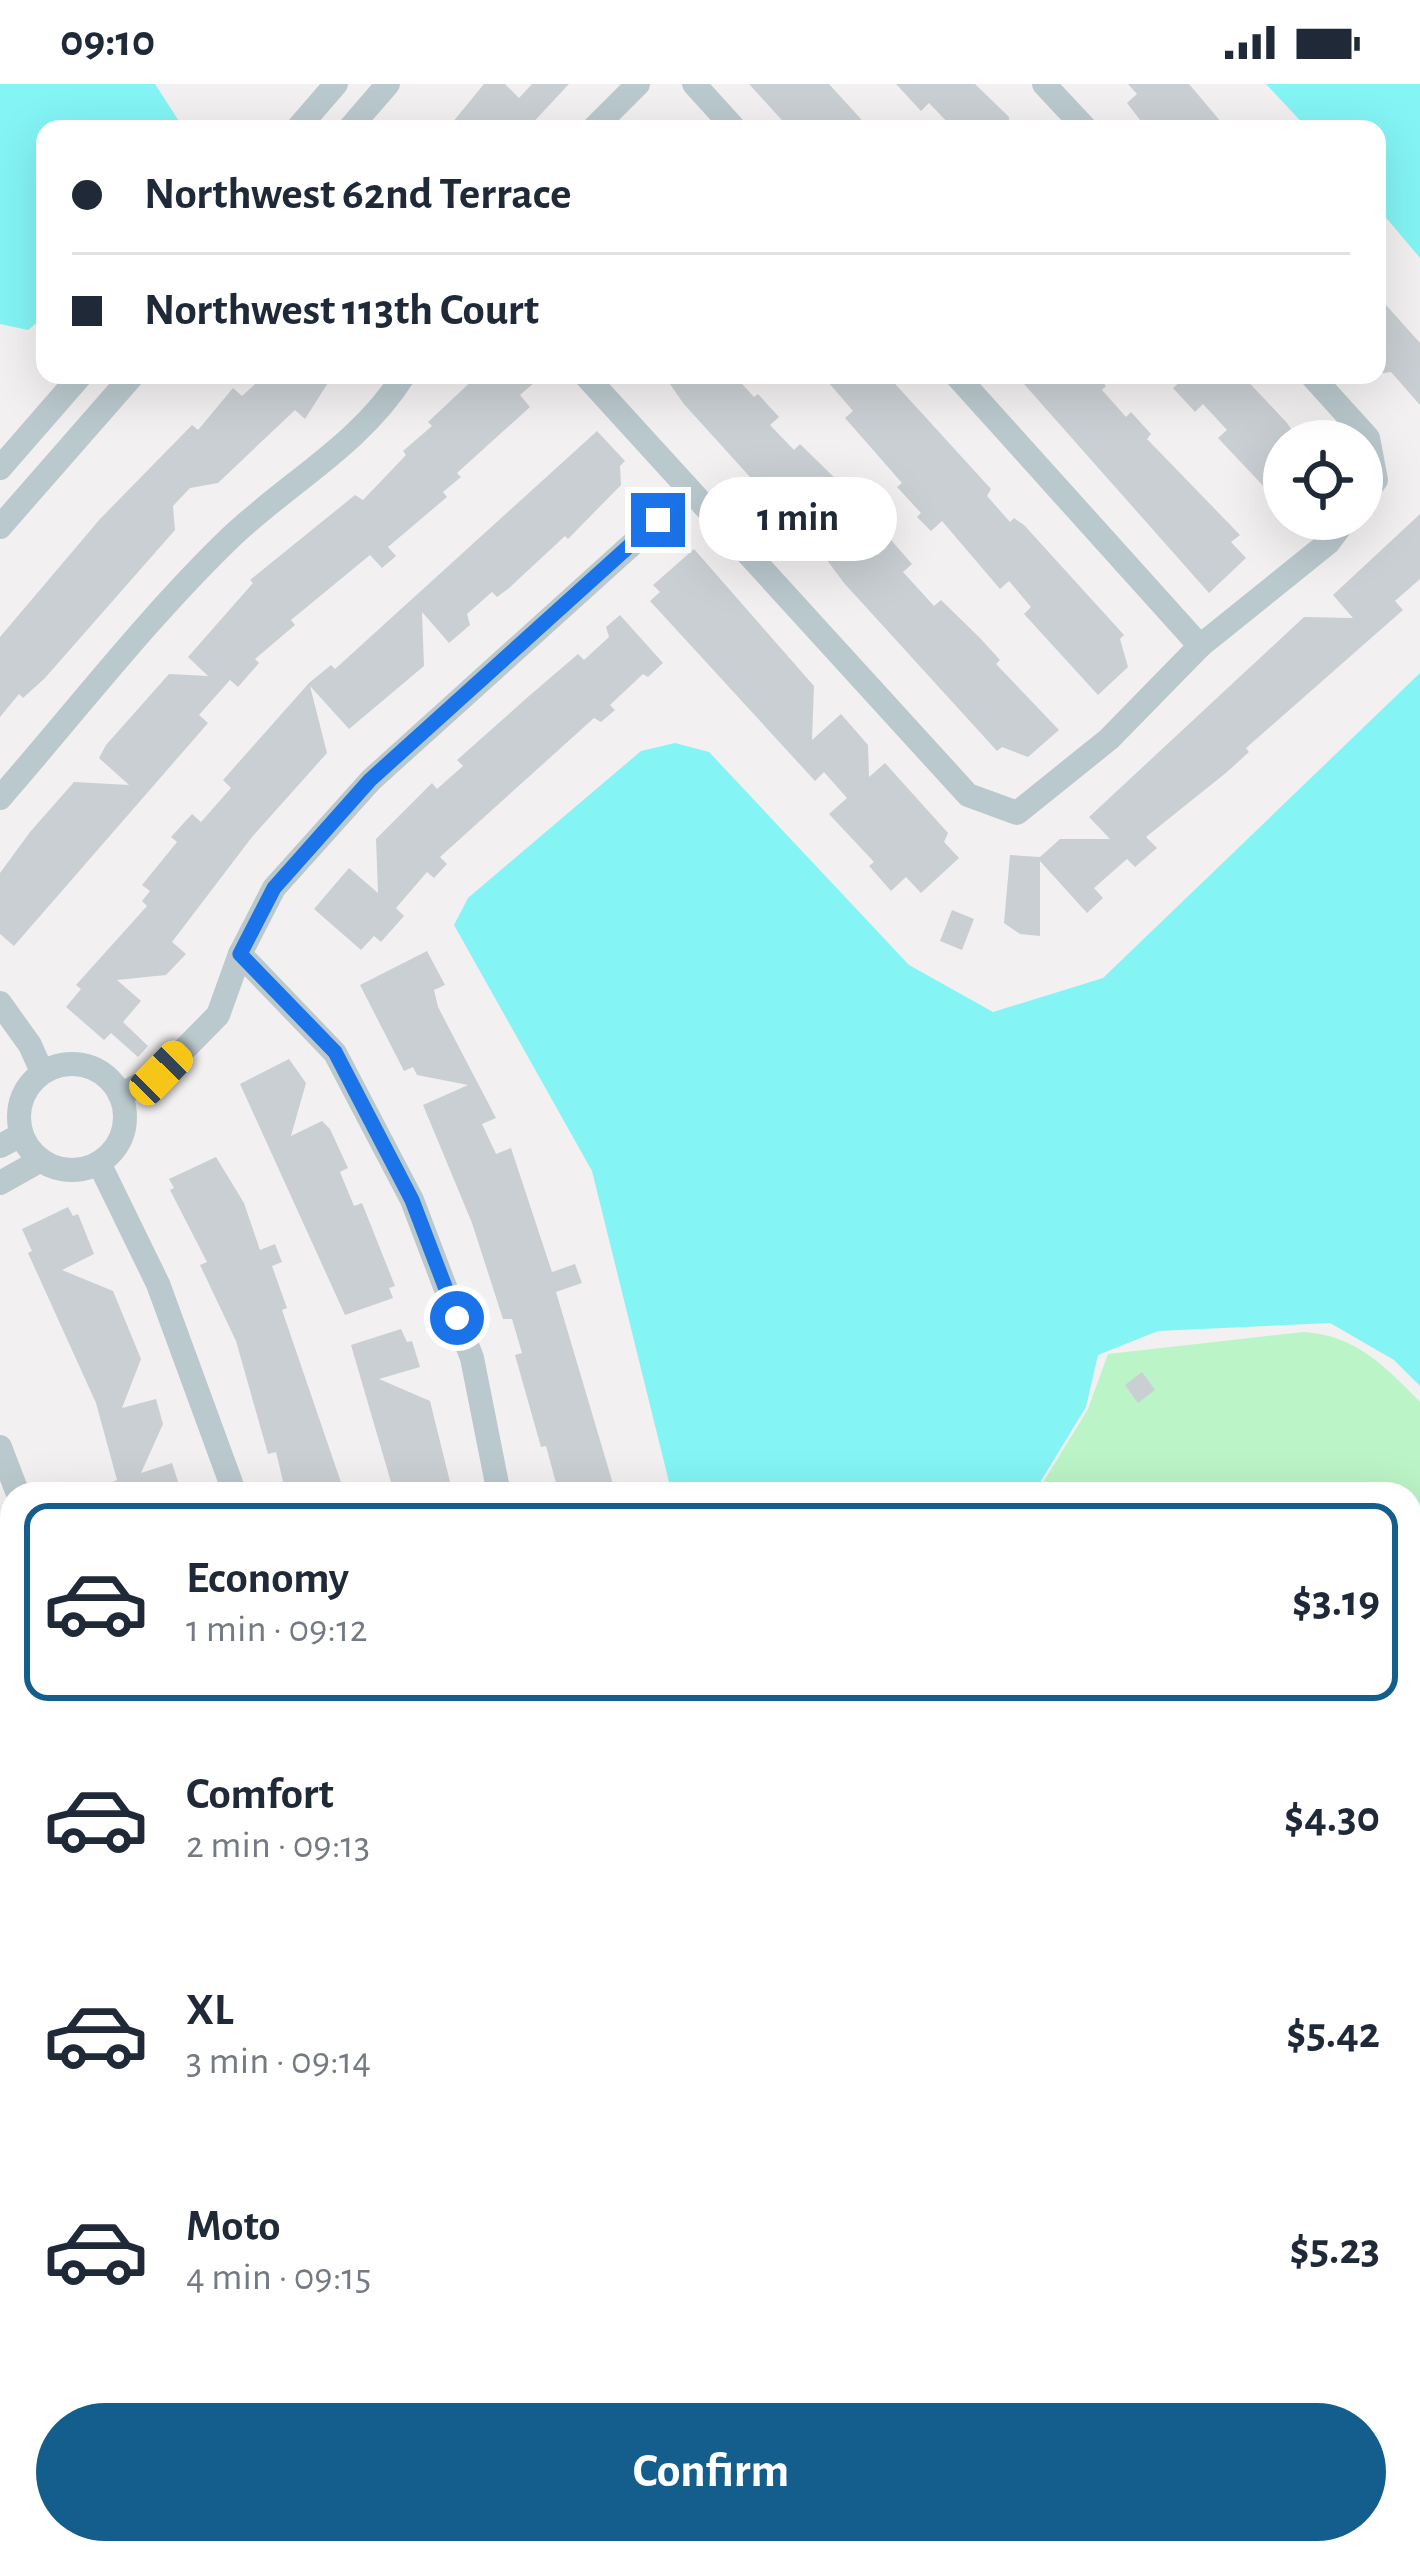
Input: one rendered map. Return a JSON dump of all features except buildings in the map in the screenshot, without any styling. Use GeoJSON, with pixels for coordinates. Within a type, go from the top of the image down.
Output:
{"type":"FeatureCollection","features":[{"type":"Feature","properties":{"kind":"street"},"geometry":{"type":"LineString","coordinates":[[305,120],[335,84],[355,120]]}},
{"type":"Feature","properties":{"kind":"street"},"geometry":{"type":"LineString","coordinates":[[357,120],[387,84]]}},
{"type":"Feature","properties":{"kind":"street"},"geometry":{"type":"LineString","coordinates":[[602,120],[638,84]]}},
{"type":"Feature","properties":{"kind":"street"},"geometry":{"type":"LineString","coordinates":[[694,84],[727,120]]}},
{"type":"Feature","properties":{"kind":"street"},"geometry":{"type":"LineString","coordinates":[[1044,84],[1078,120]]}},
{"type":"Feature","properties":{"kind":"street"},"geometry":{"type":"LineString","coordinates":[[0,468],[74,384]]}},
{"type":"Feature","properties":{"kind":"street"},"geometry":{"type":"LineString","coordinates":[[2,522],[125,384]]}},
{"type":"Feature","properties":{"kind":"street"},"geometry":{"type":"LineString","coordinates":[[0,798],[192,577],[234,534],[357,435],[397,384]]}},
{"type":"Feature","properties":{"kind":"street"},"geometry":{"type":"LineString","coordinates":[[593,384],[968,795],[1017,813],[1109,739],[1200,646],[1330,540]]}},
{"type":"Feature","properties":{"kind":"street"},"geometry":{"type":"LineString","coordinates":[[964,384],[1200,646]]}},
{"type":"Feature","properties":{"kind":"street"},"geometry":{"type":"LineString","coordinates":[[1319,384],[1352,420]]}},
{"type":"Feature","properties":{"kind":"street"},"geometry":{"type":"LineString","coordinates":[[120,1095],[161,1073],[218,1016],[240,954],[274,888],[370,780],[690,492]]}},
{"type":"Feature","properties":{"kind":"street"},"geometry":{"type":"LineString","coordinates":[[240,954],[335,1052],[397,1171],[472,1358],[497,1482]]}},
{"type":"Feature","properties":{"kind":"street"},"geometry":{"type":"LineString","coordinates":[[0,1003],[30,1045],[42,1072]]}},
{"type":"Feature","properties":{"kind":"street"},"geometry":{"type":"LineString","coordinates":[[59,1065],[95,1069],[120,1095],[125,1110],[120,1140],[99,1163],[70,1171],[41,1160],[11,1140],[21,1100],[42,1072],[59,1065]]}},
{"type":"Feature","properties":{"kind":"street"},"geometry":{"type":"LineString","coordinates":[[0,1183],[41,1160]]}},
{"type":"Feature","properties":{"kind":"street"},"geometry":{"type":"LineString","coordinates":[[99,1163],[158,1284],[231,1482]]}},
{"type":"Feature","properties":{"kind":"street"},"geometry":{"type":"LineString","coordinates":[[0,1447],[13,1482]]}},
{"type":"Feature","properties":{"kind":"green space"},"geometry":{"type":"Polygon","coordinates":[[[1304,1332],[1339,1339],[1381,1365],[1420,1402],[1420,1482],[1043,1482],[1088,1409],[1108,1354],[1304,1332]]]}},
{"type":"Feature","properties":{"kind":"water"},"geometry":{"type":"Polygon","coordinates":[[[0,84],[155,84],[178,120],[36,120],[36,323],[28,330],[0,324],[0,84]]]}},
{"type":"Feature","properties":{"kind":"water"},"geometry":{"type":"Polygon","coordinates":[[[1266,84],[1420,84],[1420,258],[1386,218],[1386,120],[1300,120],[1266,84]]]}},
{"type":"Feature","properties":{"kind":"water"},"geometry":{"type":"Polygon","coordinates":[[[1420,673],[1420,1386],[1394,1360],[1330,1323],[1158,1331],[1098,1355],[1086,1407],[1040,1482],[669,1482],[592,1171],[454,925],[468,898],[641,751],[675,743],[709,752],[909,965],[993,1012],[1103,978],[1420,673]]]}},
{"type":"Feature","properties":{"kind":"route"},"geometry":{"type":"LineString","coordinates":[[457,1318],[412,1200],[335,1052],[240,954],[274,888],[370,780],[658,520]]}}]}
